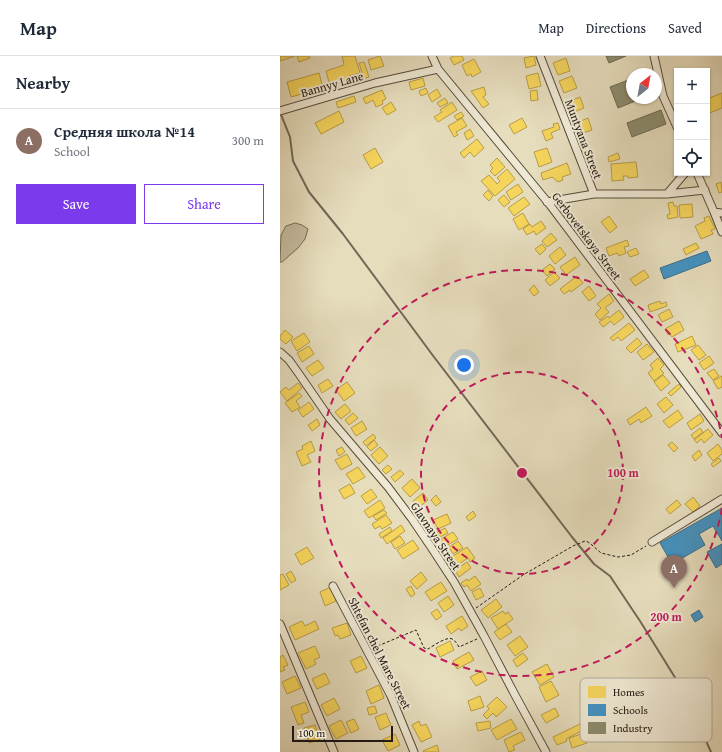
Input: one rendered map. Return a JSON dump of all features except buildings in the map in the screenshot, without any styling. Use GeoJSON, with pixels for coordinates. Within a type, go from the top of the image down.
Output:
{"type":"FeatureCollection","features":[{"type":"Feature","properties":{"kind":"street","name":"Gerbovetskaya Street"},"geometry":{"type":"LineString","coordinates":[[432,56],[438,70],[547,202],[722,433]]}},
{"type":"Feature","properties":{"kind":"street","name":"Muntyana Street"},"geometry":{"type":"LineString","coordinates":[[540,56],[594,194],[667,194],[705,190]]}},
{"type":"Feature","properties":{"kind":"street"},"geometry":{"type":"LineString","coordinates":[[654,56],[663,96],[674,120]]}},
{"type":"Feature","properties":{"kind":"street","name":"Bannyy Lane"},"geometry":{"type":"LineString","coordinates":[[283,110],[375,83],[438,70]]}},
{"type":"Feature","properties":{"kind":"street"},"geometry":{"type":"LineString","coordinates":[[667,194],[682,176]]}},
{"type":"Feature","properties":{"kind":"street"},"geometry":{"type":"LineString","coordinates":[[698,176],[722,232]]}},
{"type":"Feature","properties":{"kind":"street"},"geometry":{"type":"LineString","coordinates":[[547,202],[594,194]]}},
{"type":"Feature","properties":{"kind":"street"},"geometry":{"type":"LineString","coordinates":[[714,212],[722,213]]}},
{"type":"Feature","properties":{"kind":"street","name":"Glavnaya Street"},"geometry":{"type":"LineString","coordinates":[[280,352],[289,360],[330,419],[388,487],[412,519],[454,582],[546,752]]}},
{"type":"Feature","properties":{"kind":"street"},"geometry":{"type":"LineString","coordinates":[[652,542],[722,498]]}},
{"type":"Feature","properties":{"kind":"street","name":"Shtefan chel Mare Street"},"geometry":{"type":"LineString","coordinates":[[334,586],[391,696],[414,752]]}},
{"type":"Feature","properties":{"kind":"street"},"geometry":{"type":"LineString","coordinates":[[280,624],[334,752]]}},
{"type":"Feature","properties":{"kind":"path"},"geometry":{"type":"LineString","coordinates":[[470,612],[523,575],[584,541],[588,542],[601,553],[618,557],[631,555],[652,542]]}},
{"type":"Feature","properties":{"kind":"path"},"geometry":{"type":"LineString","coordinates":[[367,650],[416,630],[424,648],[428,649],[450,638],[459,647],[484,636]]}},
{"type":"Feature","properties":{"kind":"shaded area"},"geometry":{"type":"Polygon","coordinates":[[[295,223],[308,229],[305,239],[298,248],[282,262],[280,262],[281,235],[286,226],[295,223]]]}},
{"type":"Feature","properties":{"kind":"waterway"},"geometry":{"type":"LineString","coordinates":[[280,112],[290,137],[293,161],[309,192],[343,234],[434,357],[572,537],[594,564],[610,576],[675,678]]}},
{"type":"Feature","properties":{"kind":"waterway"},"geometry":{"type":"LineString","coordinates":[[706,742],[711,752]]}},
{"type":"Feature","properties":{"kind":"place","name":"Средняя школа №14"},"geometry":{"type":"Point","coordinates":[674,588]}}]}
